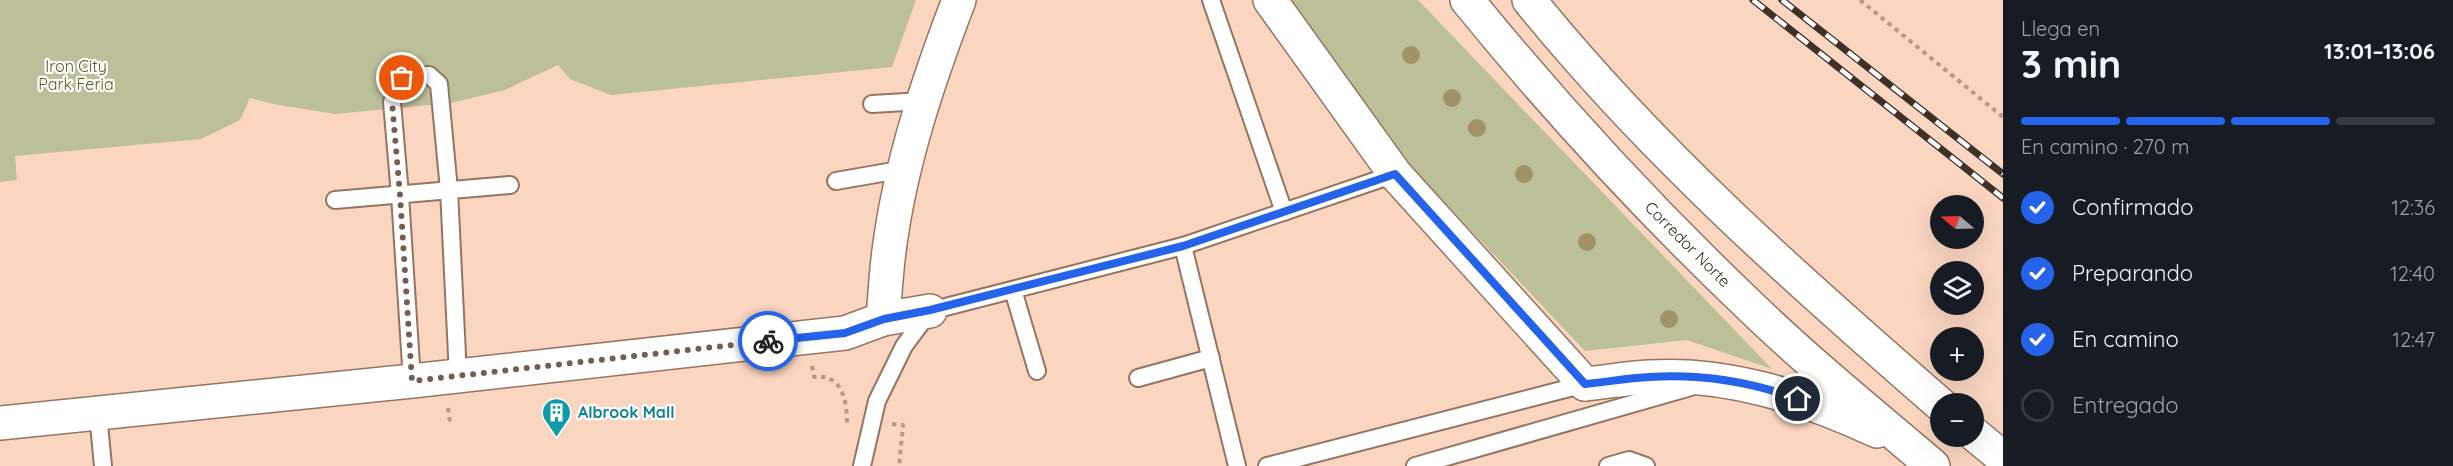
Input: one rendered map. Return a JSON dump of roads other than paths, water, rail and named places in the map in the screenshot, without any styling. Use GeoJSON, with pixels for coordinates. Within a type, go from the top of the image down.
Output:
{"type":"FeatureCollection","features":[{"type":"Feature","properties":{"kind":"main road"},"geometry":{"type":"LineString","coordinates":[[884,319],[890,249],[905,169],[922,101],[958,0]]}},
{"type":"Feature","properties":{"kind":"main road"},"geometry":{"type":"LineString","coordinates":[[1270,0],[1395,174],[1585,384],[1651,377],[1718,379],[1777,391],[1840,414],[1907,444]]}},
{"type":"Feature","properties":{"kind":"main road","name":"Corredor Norte"},"geometry":{"type":"LineString","coordinates":[[1467,0],[1507,50],[1630,186],[1752,308],[1933,466]]}},
{"type":"Feature","properties":{"kind":"main road"},"geometry":{"type":"LineString","coordinates":[[1529,0],[1650,137],[1818,299],[1930,396]]}},
{"type":"Feature","properties":{"kind":"main road"},"geometry":{"type":"LineString","coordinates":[[0,423],[412,381],[845,333],[884,319],[930,310]]}},
{"type":"Feature","properties":{"kind":"main road"},"geometry":{"type":"LineString","coordinates":[[1984,442],[2003,458]]}},
{"type":"Feature","properties":{"kind":"lane"},"geometry":{"type":"LineString","coordinates":[[1211,0],[1284,212]]}},
{"type":"Feature","properties":{"kind":"lane"},"geometry":{"type":"LineString","coordinates":[[412,381],[392,102],[402,78],[429,75],[439,84],[448,190],[458,376]]}},
{"type":"Feature","properties":{"kind":"lane"},"geometry":{"type":"LineString","coordinates":[[872,104],[922,101]]}},
{"type":"Feature","properties":{"kind":"lane"},"geometry":{"type":"LineString","coordinates":[[836,181],[905,169]]}},
{"type":"Feature","properties":{"kind":"lane"},"geometry":{"type":"LineString","coordinates":[[862,466],[877,401],[904,346],[930,310],[1183,246],[1395,174]]}},
{"type":"Feature","properties":{"kind":"lane"},"geometry":{"type":"LineString","coordinates":[[335,200],[510,185]]}},
{"type":"Feature","properties":{"kind":"lane"},"geometry":{"type":"LineString","coordinates":[[1183,246],[1237,466]]}},
{"type":"Feature","properties":{"kind":"lane"},"geometry":{"type":"LineString","coordinates":[[1013,290],[1037,371]]}},
{"type":"Feature","properties":{"kind":"lane"},"geometry":{"type":"LineString","coordinates":[[1138,378],[1211,358]]}},
{"type":"Feature","properties":{"kind":"lane"},"geometry":{"type":"LineString","coordinates":[[1415,466],[1718,379]]}},
{"type":"Feature","properties":{"kind":"lane"},"geometry":{"type":"LineString","coordinates":[[1267,466],[1585,384]]}},
{"type":"Feature","properties":{"kind":"lane"},"geometry":{"type":"LineString","coordinates":[[98,414],[103,466]]}},
{"type":"Feature","properties":{"kind":"lane"},"geometry":{"type":"LineString","coordinates":[[1608,466],[1629,460],[1646,466]]}},
{"type":"Feature","properties":{"kind":"railway"},"geometry":{"type":"LineString","coordinates":[[1753,0],[2003,198]]}},
{"type":"Feature","properties":{"kind":"railway"},"geometry":{"type":"LineString","coordinates":[[1782,0],[2003,174]]}},
{"type":"Feature","properties":{"kind":"place","name":"Albrook Mall"},"geometry":{"type":"Point","coordinates":[557,438]}},
{"type":"Feature","properties":{"kind":"park label","name":"Iron City Park Feria"},"geometry":{"type":"Point","coordinates":[76,75]}}]}
